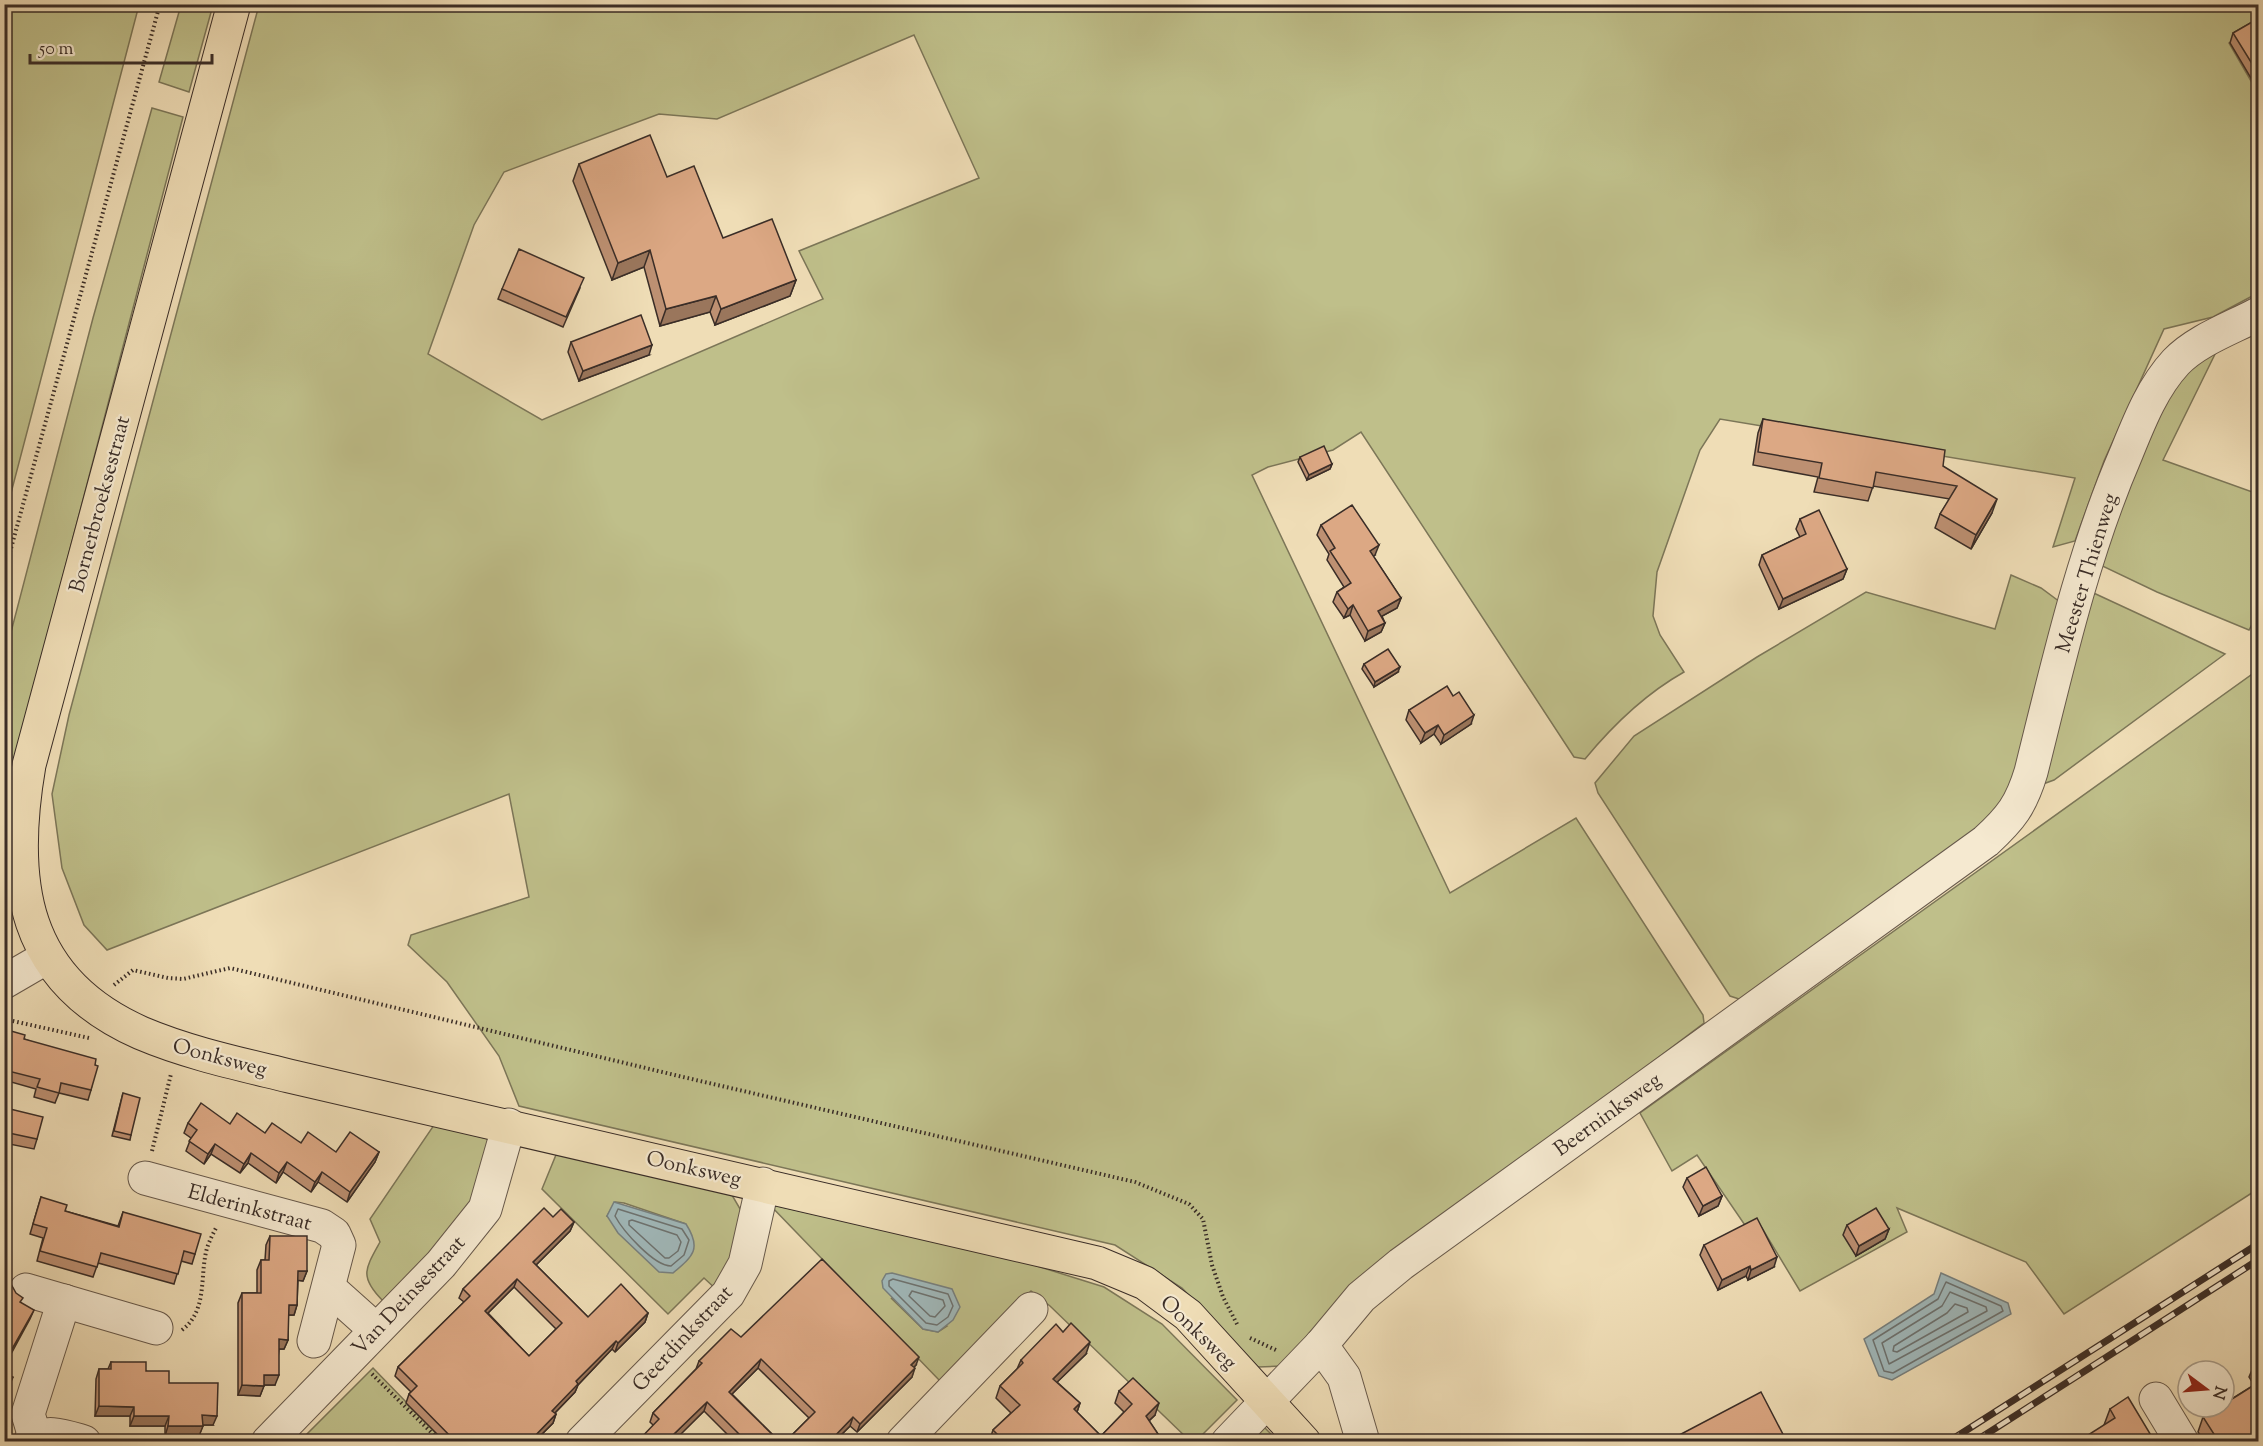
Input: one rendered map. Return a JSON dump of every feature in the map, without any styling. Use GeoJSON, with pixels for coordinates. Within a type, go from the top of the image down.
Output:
{"type":"FeatureCollection","features":[{"type":"Feature","properties":{"kind":"main road","name":"Bornerbroeksestraat"},"geometry":{"type":"LineString","coordinates":[[47,957],[33,925],[22,879],[19,848],[29,765],[234,4]]}},
{"type":"Feature","properties":{"kind":"main road","name":"Oonksweg"},"geometry":{"type":"LineString","coordinates":[[47,957],[75,990],[97,1008],[140,1032],[178,1047],[279,1073],[1097,1263],[1125,1273],[1145,1283],[1188,1315],[1269,1401],[1304,1442]]}},
{"type":"Feature","properties":{"kind":"street","name":"Meester Thienweg"},"geometry":{"type":"LineString","coordinates":[[2013,816],[2025,793],[2083,568],[2102,509],[2145,409],[2163,377],[2178,360],[2259,314]]}},
{"type":"Feature","properties":{"kind":"street","name":"Beerninksweg"},"geometry":{"type":"LineString","coordinates":[[1228,1442],[1269,1401],[1297,1368],[1322,1345],[1361,1296],[1401,1264],[1986,841],[2013,816]]}},
{"type":"Feature","properties":{"kind":"street"},"geometry":{"type":"LineString","coordinates":[[4,982],[47,957]]}},
{"type":"Feature","properties":{"kind":"street","name":"Van Deinsestraat"},"geometry":{"type":"LineString","coordinates":[[285,1436],[352,1355],[441,1264],[485,1209],[508,1125]]}},
{"type":"Feature","properties":{"kind":"street","name":"Elderinkstraat"},"geometry":{"type":"LineString","coordinates":[[145,1178],[322,1226],[334,1234],[339,1245],[314,1341]]}},
{"type":"Feature","properties":{"kind":"street","name":"Geerdinkstraat"},"geometry":{"type":"LineString","coordinates":[[582,1442],[728,1294],[745,1264],[764,1184]]}},
{"type":"Feature","properties":{"kind":"street"},"geometry":{"type":"LineString","coordinates":[[329,1288],[376,1330]]}},
{"type":"Feature","properties":{"kind":"street"},"geometry":{"type":"LineString","coordinates":[[26,1290],[156,1328]]}},
{"type":"Feature","properties":{"kind":"street"},"geometry":{"type":"LineString","coordinates":[[64,1301],[28,1414],[33,1439],[49,1434],[84,1442]]}},
{"type":"Feature","properties":{"kind":"street"},"geometry":{"type":"LineString","coordinates":[[903,1442],[1030,1309]]}},
{"type":"Feature","properties":{"kind":"street"},"geometry":{"type":"LineString","coordinates":[[1322,1345],[1344,1377],[1363,1442]]}},
{"type":"Feature","properties":{"kind":"street"},"geometry":{"type":"LineString","coordinates":[[2156,1399],[2182,1442]]}},
{"type":"Feature","properties":{"kind":"path"},"geometry":{"type":"LineString","coordinates":[[4,574],[160,4]]}},
{"type":"Feature","properties":{"kind":"path"},"geometry":{"type":"LineString","coordinates":[[114,985],[133,970],[183,979],[230,968],[683,1077],[1135,1182],[1190,1204],[1203,1219],[1212,1265],[1223,1297],[1243,1331]]}},
{"type":"Feature","properties":{"kind":"path"},"geometry":{"type":"LineString","coordinates":[[145,1178],[178,1047]]}},
{"type":"Feature","properties":{"kind":"path"},"geometry":{"type":"LineString","coordinates":[[156,1328],[180,1331],[191,1323],[197,1313],[206,1251],[218,1225],[223,1199]]}},
{"type":"Feature","properties":{"kind":"path"},"geometry":{"type":"LineString","coordinates":[[1247,1336],[1282,1354],[1297,1368]]}},
{"type":"Feature","properties":{"kind":"path"},"geometry":{"type":"LineString","coordinates":[[352,1355],[441,1442]]}},
{"type":"Feature","properties":{"kind":"path"},"geometry":{"type":"LineString","coordinates":[[436,1437],[444,1430]]}},
{"type":"Feature","properties":{"kind":"green space"},"geometry":{"type":"Polygon","coordinates":[[[4,5],[139,5],[5,516],[4,5]]]}},
{"type":"Feature","properties":{"kind":"green space"},"geometry":{"type":"Polygon","coordinates":[[[181,5],[213,5],[189,92],[159,82],[181,5]]]}},
{"type":"Feature","properties":{"kind":"green space"},"geometry":{"type":"Polygon","coordinates":[[[259,5],[2258,5],[2258,28],[2229,43],[2258,93],[2258,293],[2213,317],[2164,329],[2104,461],[2075,541],[2053,547],[2075,478],[1720,419],[1700,450],[1657,572],[1653,616],[1660,635],[1684,672],[1656,690],[1630,711],[1585,759],[1574,757],[1361,432],[1333,450],[1268,467],[1252,475],[1450,893],[1576,818],[1703,1015],[1704,1023],[1643,1069],[1281,1366],[1258,1367],[1182,1288],[1115,1245],[519,1106],[499,1056],[447,982],[408,945],[411,935],[529,897],[509,794],[107,950],[84,925],[62,868],[52,794],[69,715],[259,5]],[[914,35],[717,119],[659,114],[504,172],[474,225],[428,354],[542,420],[823,299],[799,251],[979,178],[914,35]]]}},
{"type":"Feature","properties":{"kind":"green space"},"geometry":{"type":"Polygon","coordinates":[[[152,108],[183,117],[46,641],[10,883],[5,882],[5,655],[93,318],[152,108]]]}},
{"type":"Feature","properties":{"kind":"green space"},"geometry":{"type":"Polygon","coordinates":[[[2220,344],[2163,460],[2258,494],[2258,613],[2249,630],[2157,592],[2096,563],[2182,365],[2220,344]]]}},
{"type":"Feature","properties":{"kind":"green space"},"geometry":{"type":"Polygon","coordinates":[[[2011,575],[2041,588],[2060,602],[2010,804],[1742,1000],[1730,996],[1598,793],[1595,783],[1634,736],[1757,657],[1866,592],[1995,629],[2011,575]]]}},
{"type":"Feature","properties":{"kind":"green space"},"geometry":{"type":"Polygon","coordinates":[[[2085,589],[2225,654],[2054,780],[2043,784],[2085,589]]]}},
{"type":"Feature","properties":{"kind":"green space"},"geometry":{"type":"Polygon","coordinates":[[[2258,670],[2258,1189],[2064,1314],[2026,1262],[1897,1208],[1907,1232],[1800,1291],[1762,1228],[1751,1234],[1697,1155],[1672,1171],[1640,1113],[2258,670]]]}},
{"type":"Feature","properties":{"kind":"green space"},"geometry":{"type":"Polygon","coordinates":[[[434,1125],[496,1141],[459,1231],[383,1301],[370,1285],[367,1273],[380,1242],[370,1219],[434,1125]]]}},
{"type":"Feature","properties":{"kind":"green space"},"geometry":{"type":"Polygon","coordinates":[[[558,1150],[729,1190],[746,1219],[718,1291],[704,1278],[668,1314],[542,1189],[558,1150]],[[615,1202],[607,1216],[686,1224],[615,1202]]]}},
{"type":"Feature","properties":{"kind":"green space"},"geometry":{"type":"Polygon","coordinates":[[[769,1204],[1021,1261],[1104,1287],[1162,1324],[1237,1400],[1196,1441],[1190,1441],[1050,1306],[1031,1291],[940,1381],[769,1204]],[[891,1298],[923,1329],[938,1332],[947,1326],[891,1298]]]}},
{"type":"Feature","properties":{"kind":"green space"},"geometry":{"type":"Polygon","coordinates":[[[373,1368],[444,1441],[315,1441],[307,1434],[373,1368]]]}},
{"type":"Feature","properties":{"kind":"green space"},"geometry":{"type":"Polygon","coordinates":[[[1261,1424],[1278,1441],[1244,1442],[1261,1424]]]}},
{"type":"Feature","properties":{"kind":"water"},"geometry":{"type":"Polygon","coordinates":[[[614,1202],[686,1224],[694,1240],[690,1257],[673,1273],[659,1272],[618,1233],[607,1216],[614,1202]]]}},
{"type":"Feature","properties":{"kind":"water"},"geometry":{"type":"Polygon","coordinates":[[[892,1273],[952,1289],[960,1307],[953,1320],[938,1332],[923,1329],[883,1288],[882,1281],[886,1274],[892,1273]]]}},
{"type":"Feature","properties":{"kind":"water"},"geometry":{"type":"Polygon","coordinates":[[[1941,1273],[2008,1303],[2011,1314],[1892,1380],[1879,1376],[1864,1339],[1934,1294],[1941,1273]]]}},
{"type":"Feature","properties":{"kind":"building"},"geometry":{"type":"Polygon","coordinates":[[[2259,18],[2259,75],[2233,33],[2259,18]]]}},
{"type":"Feature","properties":{"kind":"building"},"geometry":{"type":"Polygon","coordinates":[[[650,135],[667,177],[694,166],[723,238],[772,219],[796,280],[721,309],[716,296],[666,309],[650,250],[618,263],[579,164],[650,135]]]}},
{"type":"Feature","properties":{"kind":"building"},"geometry":{"type":"Polygon","coordinates":[[[519,249],[584,278],[566,317],[502,289],[519,249]]]}},
{"type":"Feature","properties":{"kind":"building"},"geometry":{"type":"Polygon","coordinates":[[[641,315],[652,345],[583,371],[571,342],[641,315]]]}},
{"type":"Feature","properties":{"kind":"building"},"geometry":{"type":"Polygon","coordinates":[[[1763,419],[1945,450],[1943,466],[1997,499],[1976,535],[1940,514],[1957,486],[1876,472],[1873,488],[1819,478],[1822,463],[1758,452],[1763,419]]]}},
{"type":"Feature","properties":{"kind":"building"},"geometry":{"type":"Polygon","coordinates":[[[1324,446],[1332,464],[1309,475],[1300,457],[1324,446]]]}},
{"type":"Feature","properties":{"kind":"building"},"geometry":{"type":"Polygon","coordinates":[[[1352,505],[1379,545],[1370,551],[1401,598],[1378,611],[1385,623],[1368,631],[1353,605],[1348,609],[1337,592],[1351,583],[1330,551],[1335,548],[1321,525],[1352,505]]]}},
{"type":"Feature","properties":{"kind":"building"},"geometry":{"type":"Polygon","coordinates":[[[1819,510],[1847,569],[1783,599],[1762,555],[1806,534],[1800,519],[1819,510]]]}},
{"type":"Feature","properties":{"kind":"building"},"geometry":{"type":"Polygon","coordinates":[[[1388,649],[1400,667],[1375,682],[1364,664],[1388,649]]]}},
{"type":"Feature","properties":{"kind":"building"},"geometry":{"type":"Polygon","coordinates":[[[1447,686],[1453,696],[1459,692],[1474,715],[1444,735],[1438,725],[1425,733],[1409,710],[1447,686]]]}},
{"type":"Feature","properties":{"kind":"building"},"geometry":{"type":"Polygon","coordinates":[[[4,1029],[25,1035],[24,1039],[96,1059],[95,1065],[98,1066],[91,1090],[61,1083],[59,1093],[37,1087],[40,1079],[4,1070],[4,1029]]]}},
{"type":"Feature","properties":{"kind":"building"},"geometry":{"type":"Polygon","coordinates":[[[123,1093],[140,1098],[131,1135],[114,1131],[123,1093]]]}},
{"type":"Feature","properties":{"kind":"building"},"geometry":{"type":"Polygon","coordinates":[[[201,1103],[230,1124],[237,1113],[265,1133],[272,1123],[301,1143],[308,1132],[336,1152],[350,1132],[379,1152],[350,1192],[322,1172],[315,1182],[287,1162],[279,1173],[251,1153],[244,1164],[215,1144],[208,1154],[189,1141],[197,1130],[188,1123],[201,1103]]]}},
{"type":"Feature","properties":{"kind":"building"},"geometry":{"type":"Polygon","coordinates":[[[6,1108],[43,1117],[37,1139],[4,1132],[6,1108]]]}},
{"type":"Feature","properties":{"kind":"building"},"geometry":{"type":"Polygon","coordinates":[[[1706,1167],[1722,1196],[1703,1206],[1687,1178],[1706,1167]]]}},
{"type":"Feature","properties":{"kind":"building"},"geometry":{"type":"Polygon","coordinates":[[[41,1197],[67,1205],[65,1211],[119,1227],[123,1212],[201,1234],[195,1254],[184,1251],[178,1274],[101,1253],[97,1267],[40,1251],[47,1228],[33,1224],[41,1197]]]}},
{"type":"Feature","properties":{"kind":"building"},"geometry":{"type":"Polygon","coordinates":[[[544,1208],[553,1217],[561,1209],[574,1222],[533,1262],[588,1317],[621,1284],[648,1313],[576,1381],[578,1384],[552,1411],[556,1414],[529,1442],[456,1442],[409,1394],[417,1386],[398,1367],[470,1296],[463,1289],[544,1208]],[[517,1279],[485,1311],[529,1356],[562,1323],[517,1279]]]}},
{"type":"Feature","properties":{"kind":"building"},"geometry":{"type":"Polygon","coordinates":[[[1876,1208],[1889,1229],[1859,1246],[1847,1225],[1876,1208]]]}},
{"type":"Feature","properties":{"kind":"building"},"geometry":{"type":"Polygon","coordinates":[[[1757,1218],[1777,1257],[1751,1270],[1750,1266],[1722,1280],[1704,1245],[1757,1218]]]}},
{"type":"Feature","properties":{"kind":"building"},"geometry":{"type":"Polygon","coordinates":[[[270,1236],[307,1236],[307,1271],[298,1271],[297,1305],[289,1305],[288,1340],[279,1339],[279,1375],[264,1375],[264,1386],[242,1385],[242,1293],[261,1293],[261,1260],[269,1260],[270,1236]]]}},
{"type":"Feature","properties":{"kind":"building"},"geometry":{"type":"Polygon","coordinates":[[[822,1259],[919,1357],[911,1365],[915,1368],[860,1424],[853,1417],[829,1442],[785,1442],[815,1412],[761,1359],[729,1392],[780,1442],[747,1442],[707,1402],[674,1434],[682,1442],[637,1442],[659,1419],[653,1413],[702,1363],[699,1361],[731,1329],[741,1337],[822,1259]]]}},
{"type":"Feature","properties":{"kind":"building"},"geometry":{"type":"Polygon","coordinates":[[[4,1280],[11,1284],[16,1293],[23,1298],[20,1302],[34,1310],[4,1363],[4,1280]]]}},
{"type":"Feature","properties":{"kind":"building"},"geometry":{"type":"Polygon","coordinates":[[[1071,1323],[1090,1342],[1053,1379],[1080,1403],[1074,1409],[1101,1436],[1132,1404],[1119,1391],[1133,1378],[1159,1403],[1146,1416],[1158,1434],[1150,1442],[1005,1442],[993,1430],[1020,1405],[1000,1386],[1023,1363],[1021,1360],[1056,1324],[1063,1332],[1071,1323]]]}},
{"type":"Feature","properties":{"kind":"building"},"geometry":{"type":"Polygon","coordinates":[[[111,1362],[146,1362],[146,1371],[169,1371],[169,1383],[218,1383],[217,1416],[202,1415],[203,1426],[168,1426],[169,1416],[134,1416],[134,1407],[99,1406],[99,1369],[111,1369],[111,1362]]]}},
{"type":"Feature","properties":{"kind":"building"},"geometry":{"type":"Polygon","coordinates":[[[4,1373],[13,1377],[4,1392],[4,1373]]]}},
{"type":"Feature","properties":{"kind":"building"},"geometry":{"type":"Polygon","coordinates":[[[2259,1382],[2259,1442],[2219,1442],[2204,1419],[2236,1419],[2236,1396],[2259,1382]]]}},
{"type":"Feature","properties":{"kind":"building"},"geometry":{"type":"Polygon","coordinates":[[[1761,1392],[1787,1442],[1666,1442],[1761,1392]]]}},
{"type":"Feature","properties":{"kind":"building"},"geometry":{"type":"Polygon","coordinates":[[[2128,1397],[2155,1442],[2077,1442],[2115,1418],[2110,1409],[2128,1397]]]}},
{"type":"Feature","properties":{"kind":"railway"},"geometry":{"type":"LineString","coordinates":[[1948,1442],[2258,1244]]}},
{"type":"Feature","properties":{"kind":"railway"},"geometry":{"type":"LineString","coordinates":[[1974,1442],[2258,1260]]}}]}
